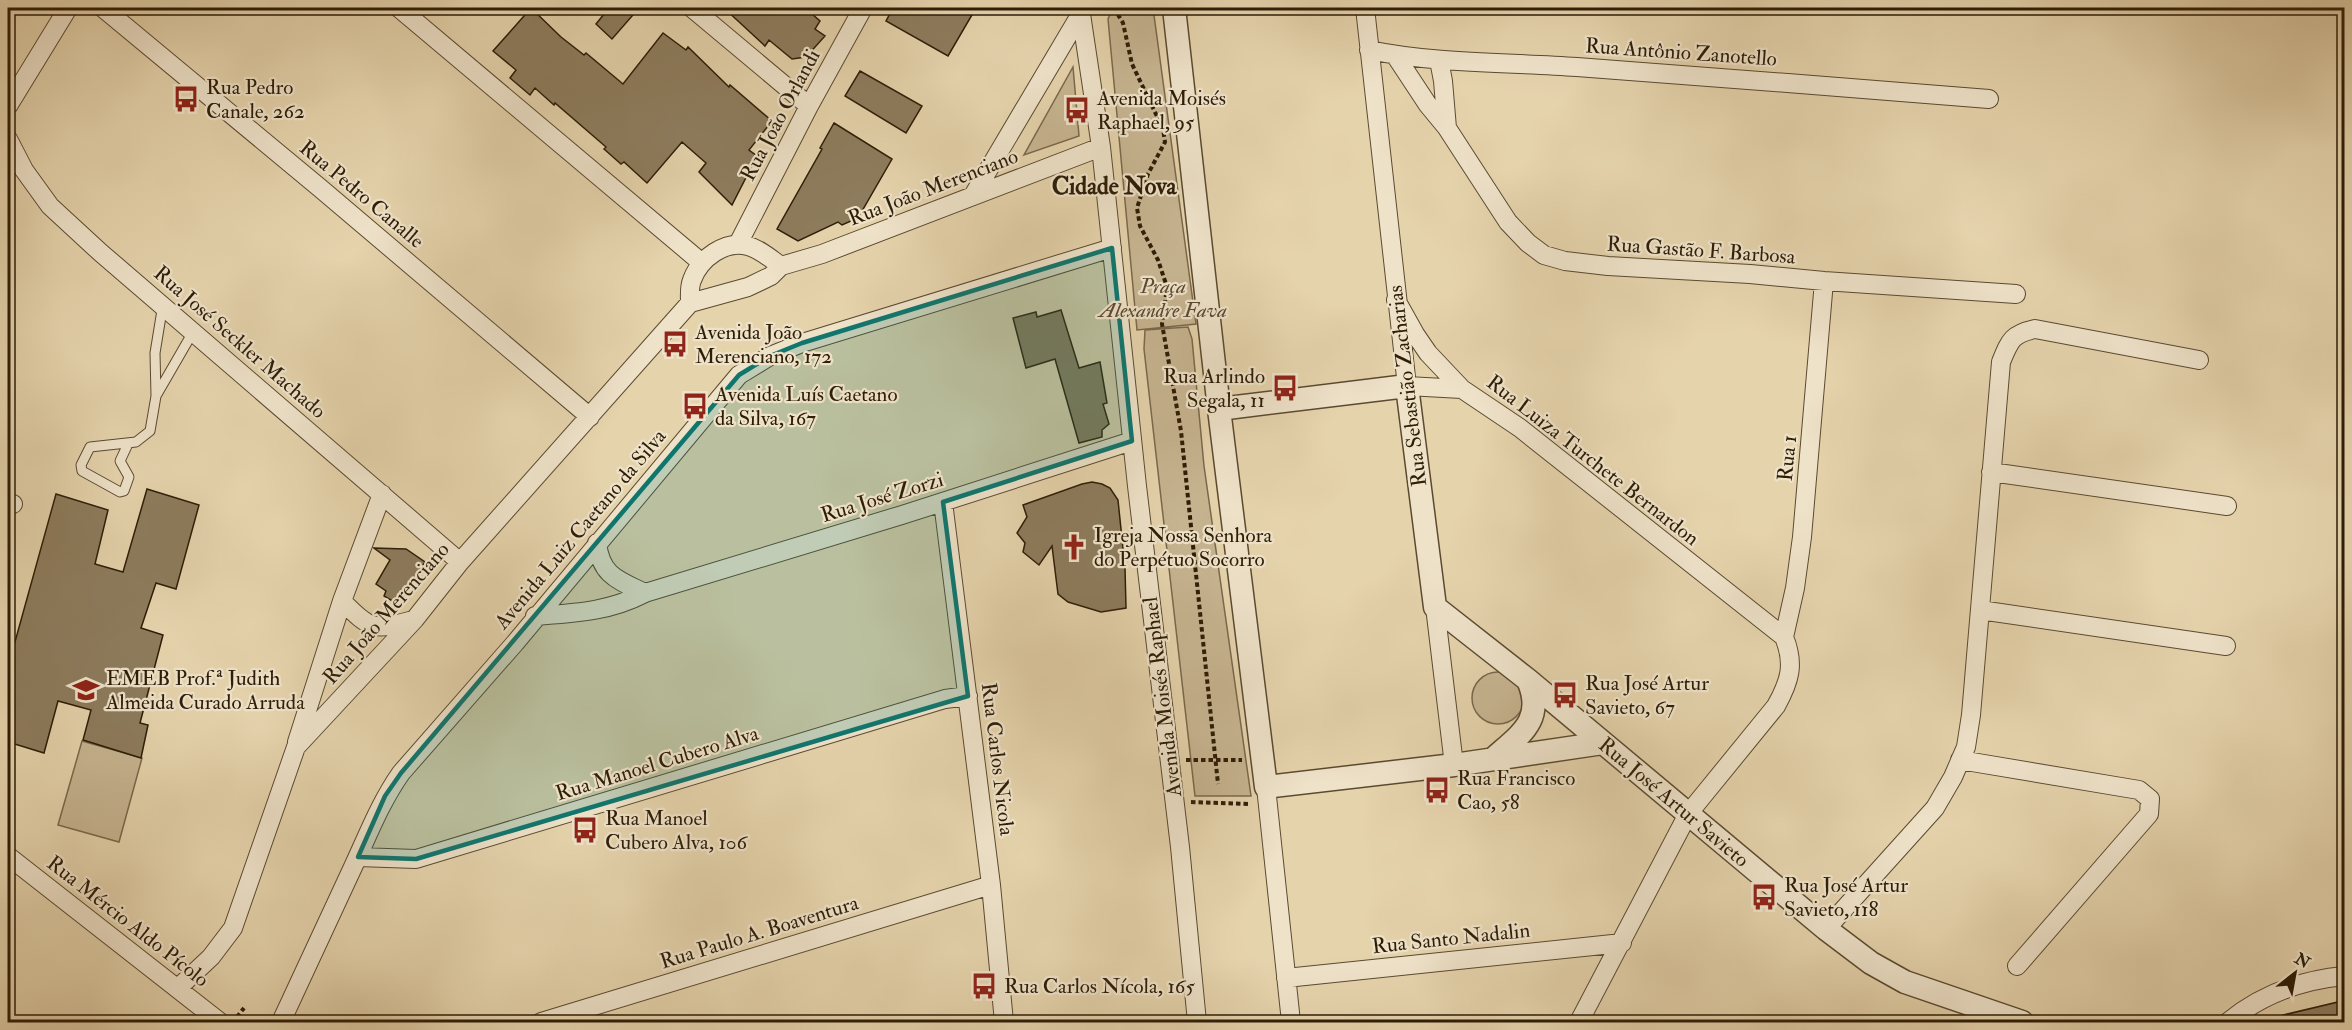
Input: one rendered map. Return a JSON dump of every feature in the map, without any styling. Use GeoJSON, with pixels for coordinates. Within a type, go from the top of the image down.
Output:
{"type":"FeatureCollection","features":[{"type":"Feature","properties":{"kind":"street"},"geometry":{"type":"LineString","coordinates":[[8,106],[68,8]]}},
{"type":"Feature","properties":{"kind":"street","name":"Rua Pedro Canalle"},"geometry":{"type":"LineString","coordinates":[[104,8],[590,417]]}},
{"type":"Feature","properties":{"kind":"street"},"geometry":{"type":"LineString","coordinates":[[399,8],[702,263]]}},
{"type":"Feature","properties":{"kind":"street"},"geometry":{"type":"LineString","coordinates":[[692,8],[809,106]]}},
{"type":"Feature","properties":{"kind":"street","name":"Rua João Orlandi"},"geometry":{"type":"LineString","coordinates":[[738,244],[809,106],[864,8]]}},
{"type":"Feature","properties":{"kind":"street"},"geometry":{"type":"LineString","coordinates":[[1174,8],[1260,795],[1291,1023]]}},
{"type":"Feature","properties":{"kind":"street","name":"Rua Sebastião Zacharias"},"geometry":{"type":"LineString","coordinates":[[1365,8],[1396,300],[1454,765]]}},
{"type":"Feature","properties":{"kind":"street"},"geometry":{"type":"LineString","coordinates":[[974,194],[1083,11]]}},
{"type":"Feature","properties":{"kind":"street","name":"Avenida Moisés Raphael"},"geometry":{"type":"LineString","coordinates":[[1083,11],[1101,147],[1132,441],[1175,804],[1192,1021]]}},
{"type":"Feature","properties":{"kind":"street","name":"Rua Antônio Zanotello"},"geometry":{"type":"LineString","coordinates":[[1369,50],[1438,60],[1586,67],[1989,99]]}},
{"type":"Feature","properties":{"kind":"street","name":"Rua Gastão F. Barbosa"},"geometry":{"type":"LineString","coordinates":[[1395,55],[1428,105],[1447,128],[1508,222],[1528,243],[1544,255],[1565,261],[1608,267],[1750,274],[2016,294]]}},
{"type":"Feature","properties":{"kind":"street"},"geometry":{"type":"LineString","coordinates":[[1438,60],[1443,81],[1447,128]]}},
{"type":"Feature","properties":{"kind":"street","name":"Rua José Seckler Machado"},"geometry":{"type":"LineString","coordinates":[[8,139],[24,170],[50,206],[101,253],[460,562]]}},
{"type":"Feature","properties":{"kind":"street","name":"Rua João Merenciano"},"geometry":{"type":"LineString","coordinates":[[178,988],[211,957],[233,928],[296,747],[415,619],[460,562],[690,303],[748,287],[771,276],[781,266],[822,254],[1101,147]]}},
{"type":"Feature","properties":{"kind":"street"},"geometry":{"type":"LineString","coordinates":[[690,303],[692,279],[711,254],[738,244],[750,246],[781,266]]}},
{"type":"Feature","properties":{"kind":"street","name":"Avenida Luiz Caetano da Silva"},"geometry":{"type":"LineString","coordinates":[[281,1023],[385,796],[401,773],[515,643],[740,375],[770,356],[802,343],[1112,248]]}},
{"type":"Feature","properties":{"kind":"street","name":"Rua 1"},"geometry":{"type":"LineString","coordinates":[[1784,637],[1796,588],[1802,537],[1824,281]]}},
{"type":"Feature","properties":{"kind":"street","name":"Rua Luiza Turchete Bernardon"},"geometry":{"type":"LineString","coordinates":[[1396,300],[1414,334],[1428,353],[1462,389],[1520,428],[1784,637]]}},
{"type":"Feature","properties":{"kind":"street"},"geometry":{"type":"LineString","coordinates":[[1826,929],[1935,808],[1966,747],[1971,715],[2001,362],[2009,342],[2019,333],[2035,329],[2199,360]]}},
{"type":"Feature","properties":{"kind":"street"},"geometry":{"type":"LineString","coordinates":[[1219,409],[1407,386],[1462,389]]}},
{"type":"Feature","properties":{"kind":"street","name":"Rua José Zorzi"},"geometry":{"type":"LineString","coordinates":[[536,616],[622,605],[645,593],[943,502],[1132,441]]}},
{"type":"Feature","properties":{"kind":"street"},"geometry":{"type":"LineString","coordinates":[[1991,472],[2227,506]]}},
{"type":"Feature","properties":{"kind":"street"},"geometry":{"type":"LineString","coordinates":[[296,747],[342,601],[382,494]]}},
{"type":"Feature","properties":{"kind":"street","name":"Rua Carlos Nicola"},"geometry":{"type":"LineString","coordinates":[[943,502],[991,885],[1004,1023]]}},
{"type":"Feature","properties":{"kind":"street"},"geometry":{"type":"LineString","coordinates":[[597,543],[599,561],[608,573],[645,593]]}},
{"type":"Feature","properties":{"kind":"street"},"geometry":{"type":"LineString","coordinates":[[342,601],[369,625],[380,628],[415,619]]}},
{"type":"Feature","properties":{"kind":"street","name":"Rua José Artur Savieto"},"geometry":{"type":"LineString","coordinates":[[1435,607],[1528,680],[1826,929],[1871,963],[1905,982],[2022,1023]]}},
{"type":"Feature","properties":{"kind":"street"},"geometry":{"type":"LineString","coordinates":[[1980,610],[2226,646]]}},
{"type":"Feature","properties":{"kind":"street"},"geometry":{"type":"LineString","coordinates":[[1579,1023],[1688,814],[1776,706],[1786,689],[1790,670],[1790,651],[1784,637]]}},
{"type":"Feature","properties":{"kind":"street"},"geometry":{"type":"LineString","coordinates":[[1494,758],[1520,735],[1533,716],[1535,700],[1528,680]]}},
{"type":"Feature","properties":{"kind":"street","name":"Rua Manoel Cubero Alva"},"geometry":{"type":"LineString","coordinates":[[358,857],[416,859],[945,699],[968,696]]}},
{"type":"Feature","properties":{"kind":"street"},"geometry":{"type":"LineString","coordinates":[[1260,795],[1335,780],[1604,743]]}},
{"type":"Feature","properties":{"kind":"street"},"geometry":{"type":"LineString","coordinates":[[1960,760],[2139,790],[2150,800],[2149,814],[2017,966]]}},
{"type":"Feature","properties":{"kind":"street","name":"Rua Mércio Aldo Pícolo"},"geometry":{"type":"LineString","coordinates":[[8,856],[220,1023]]}},
{"type":"Feature","properties":{"kind":"street","name":"Rua Paulo A. Boaventura"},"geometry":{"type":"LineString","coordinates":[[541,1023],[991,885]]}},
{"type":"Feature","properties":{"kind":"street","name":"Rua Santo Nadalin"},"geometry":{"type":"LineString","coordinates":[[1286,978],[1622,942]]}},
{"type":"Feature","properties":{"kind":"street"},"geometry":{"type":"LineString","coordinates":[[2228,1023],[2260,1001],[2288,988],[2309,981],[2344,976]]}},
{"type":"Feature","properties":{"kind":"lane"},"geometry":{"type":"LineString","coordinates":[[129,444],[120,460],[129,477],[124,491],[120,492],[82,471],[81,465],[90,447],[129,444],[140,441],[150,431],[156,396],[155,353],[163,304]]}},
{"type":"Feature","properties":{"kind":"lane"},"geometry":{"type":"LineString","coordinates":[[156,396],[193,332]]}},
{"type":"Feature","properties":{"kind":"path"},"geometry":{"type":"LineString","coordinates":[[1114,8],[1123,23],[1132,64],[1163,129],[1165,142],[1148,174],[1137,208],[1140,226],[1158,260],[1167,287],[1162,324],[1181,431],[1218,784]]}},
{"type":"Feature","properties":{"kind":"path"},"geometry":{"type":"LineString","coordinates":[[1186,760],[1249,760]]}},
{"type":"Feature","properties":{"kind":"path"},"geometry":{"type":"LineString","coordinates":[[1190,802],[1237,803],[1260,795]]}},
{"type":"Feature","properties":{"kind":"highlighted area"},"geometry":{"type":"Polygon","coordinates":[[[1112,248],[1132,441],[943,502],[968,696],[416,859],[358,857],[385,796],[401,773],[739,375],[770,356],[802,343],[1112,248]]]}},
{"type":"Feature","properties":{"kind":"green space","name":"Praça Alexandre Fava"},"geometry":{"type":"Polygon","coordinates":[[[1113,8],[1153,8],[1196,324],[1137,330],[1108,19],[1113,8]]]}},
{"type":"Feature","properties":{"kind":"green space"},"geometry":{"type":"Polygon","coordinates":[[[1073,67],[1079,136],[1024,155],[1073,67]]]}},
{"type":"Feature","properties":{"kind":"green space"},"geometry":{"type":"Polygon","coordinates":[[[1188,327],[1192,339],[1204,466],[1251,796],[1195,796],[1144,349],[1145,330],[1188,327]]]}},
{"type":"Feature","properties":{"kind":"green space"},"geometry":{"type":"Polygon","coordinates":[[[1493,672],[1503,672],[1517,679],[1524,698],[1517,717],[1503,724],[1493,724],[1483,720],[1476,713],[1472,703],[1472,693],[1476,683],[1483,676],[1493,672]]]}},
{"type":"Feature","properties":{"kind":"green space"},"geometry":{"type":"Polygon","coordinates":[[[82,741],[142,758],[119,842],[58,825],[82,741]]]}},
{"type":"Feature","properties":{"kind":"building"},"geometry":{"type":"Polygon","coordinates":[[[531,8],[561,37],[584,55],[586,53],[623,84],[663,33],[686,50],[688,47],[729,87],[730,85],[772,121],[749,150],[757,156],[732,205],[699,172],[706,163],[682,142],[647,183],[624,162],[621,164],[604,149],[606,147],[555,103],[554,105],[535,88],[530,95],[510,78],[516,70],[493,51],[531,8]]]}},
{"type":"Feature","properties":{"kind":"building"},"geometry":{"type":"Polygon","coordinates":[[[609,8],[639,8],[612,39],[596,24],[609,8]]]}},
{"type":"Feature","properties":{"kind":"building"},"geometry":{"type":"Polygon","coordinates":[[[724,8],[805,8],[820,21],[815,29],[825,36],[806,57],[792,59],[769,40],[765,46],[724,8]]]}},
{"type":"Feature","properties":{"kind":"building"},"geometry":{"type":"Polygon","coordinates":[[[893,8],[976,8],[948,56],[886,21],[893,8]]]}},
{"type":"Feature","properties":{"kind":"building"},"geometry":{"type":"Polygon","coordinates":[[[860,71],[922,106],[906,133],[845,96],[860,71]]]}},
{"type":"Feature","properties":{"kind":"building"},"geometry":{"type":"Polygon","coordinates":[[[834,123],[892,159],[858,218],[842,225],[838,222],[798,241],[777,229],[834,123]]]}},
{"type":"Feature","properties":{"kind":"building"},"geometry":{"type":"Polygon","coordinates":[[[1061,310],[1079,368],[1100,362],[1107,403],[1103,404],[1109,424],[1102,430],[1102,437],[1079,443],[1055,359],[1026,368],[1013,318],[1036,312],[1037,317],[1061,310]]]}},
{"type":"Feature","properties":{"kind":"building","name":"Igreja Nossa Senhora do Perpétuo Socorro"},"geometry":{"type":"Polygon","coordinates":[[[1092,482],[1110,488],[1118,500],[1125,568],[1126,608],[1101,612],[1068,602],[1058,594],[1052,546],[1039,565],[1023,552],[1025,543],[1017,533],[1027,517],[1023,505],[1092,482]]]}},
{"type":"Feature","properties":{"kind":"building"},"geometry":{"type":"Polygon","coordinates":[[[147,489],[199,505],[176,589],[156,583],[141,628],[163,635],[140,723],[148,725],[141,758],[83,740],[91,710],[58,701],[44,753],[8,742],[8,667],[56,494],[108,510],[95,564],[123,572],[147,489]]]}},
{"type":"Feature","properties":{"kind":"building"},"geometry":{"type":"Polygon","coordinates":[[[374,548],[406,549],[425,562],[399,605],[384,596],[386,591],[376,584],[390,560],[374,548]]]}},
{"type":"Feature","properties":{"kind":"building"},"geometry":{"type":"Polygon","coordinates":[[[2342,1001],[2340,1023],[2275,1023],[2275,1017],[2342,1001]]]}},
{"type":"Feature","properties":{"kind":"place","name":"Rua Pedro Canale, 262"},"geometry":{"type":"Point","coordinates":[186,99]}},
{"type":"Feature","properties":{"kind":"place","name":"Avenida Moisés Raphael, 95"},"geometry":{"type":"Point","coordinates":[1077,110]}},
{"type":"Feature","properties":{"kind":"place","name":"Avenida João Merenciano, 172"},"geometry":{"type":"Point","coordinates":[675,344]}},
{"type":"Feature","properties":{"kind":"place","name":"Rua Arlindo Segala, 11"},"geometry":{"type":"Point","coordinates":[1285,388]}},
{"type":"Feature","properties":{"kind":"place","name":"Avenida Luís Caetano da Silva, 167"},"geometry":{"type":"Point","coordinates":[695,406]}},
{"type":"Feature","properties":{"kind":"place","name":"Igreja Nossa Senhora do Perpétuo Socorro"},"geometry":{"type":"Point","coordinates":[1074,547]}},
{"type":"Feature","properties":{"kind":"place","name":"EMEB Prof.ª Judith Almeida Curado Arruda"},"geometry":{"type":"Point","coordinates":[86,690]}},
{"type":"Feature","properties":{"kind":"place","name":"Rua José Artur Savieto, 67"},"geometry":{"type":"Point","coordinates":[1565,695]}},
{"type":"Feature","properties":{"kind":"place","name":"Rua Francisco Cao, 58"},"geometry":{"type":"Point","coordinates":[1437,790]}},
{"type":"Feature","properties":{"kind":"place","name":"Rua Manoel Cubero Alva, 106"},"geometry":{"type":"Point","coordinates":[585,830]}},
{"type":"Feature","properties":{"kind":"place","name":"Rua José Artur Savieto, 118"},"geometry":{"type":"Point","coordinates":[1764,897]}},
{"type":"Feature","properties":{"kind":"place","name":"Rua Carlos Nícola, 165"},"geometry":{"type":"Point","coordinates":[984,986]}},
{"type":"Feature","properties":{"kind":"district","name":"Cidade Nova"},"geometry":{"type":"Point","coordinates":[1114,186]}}]}
